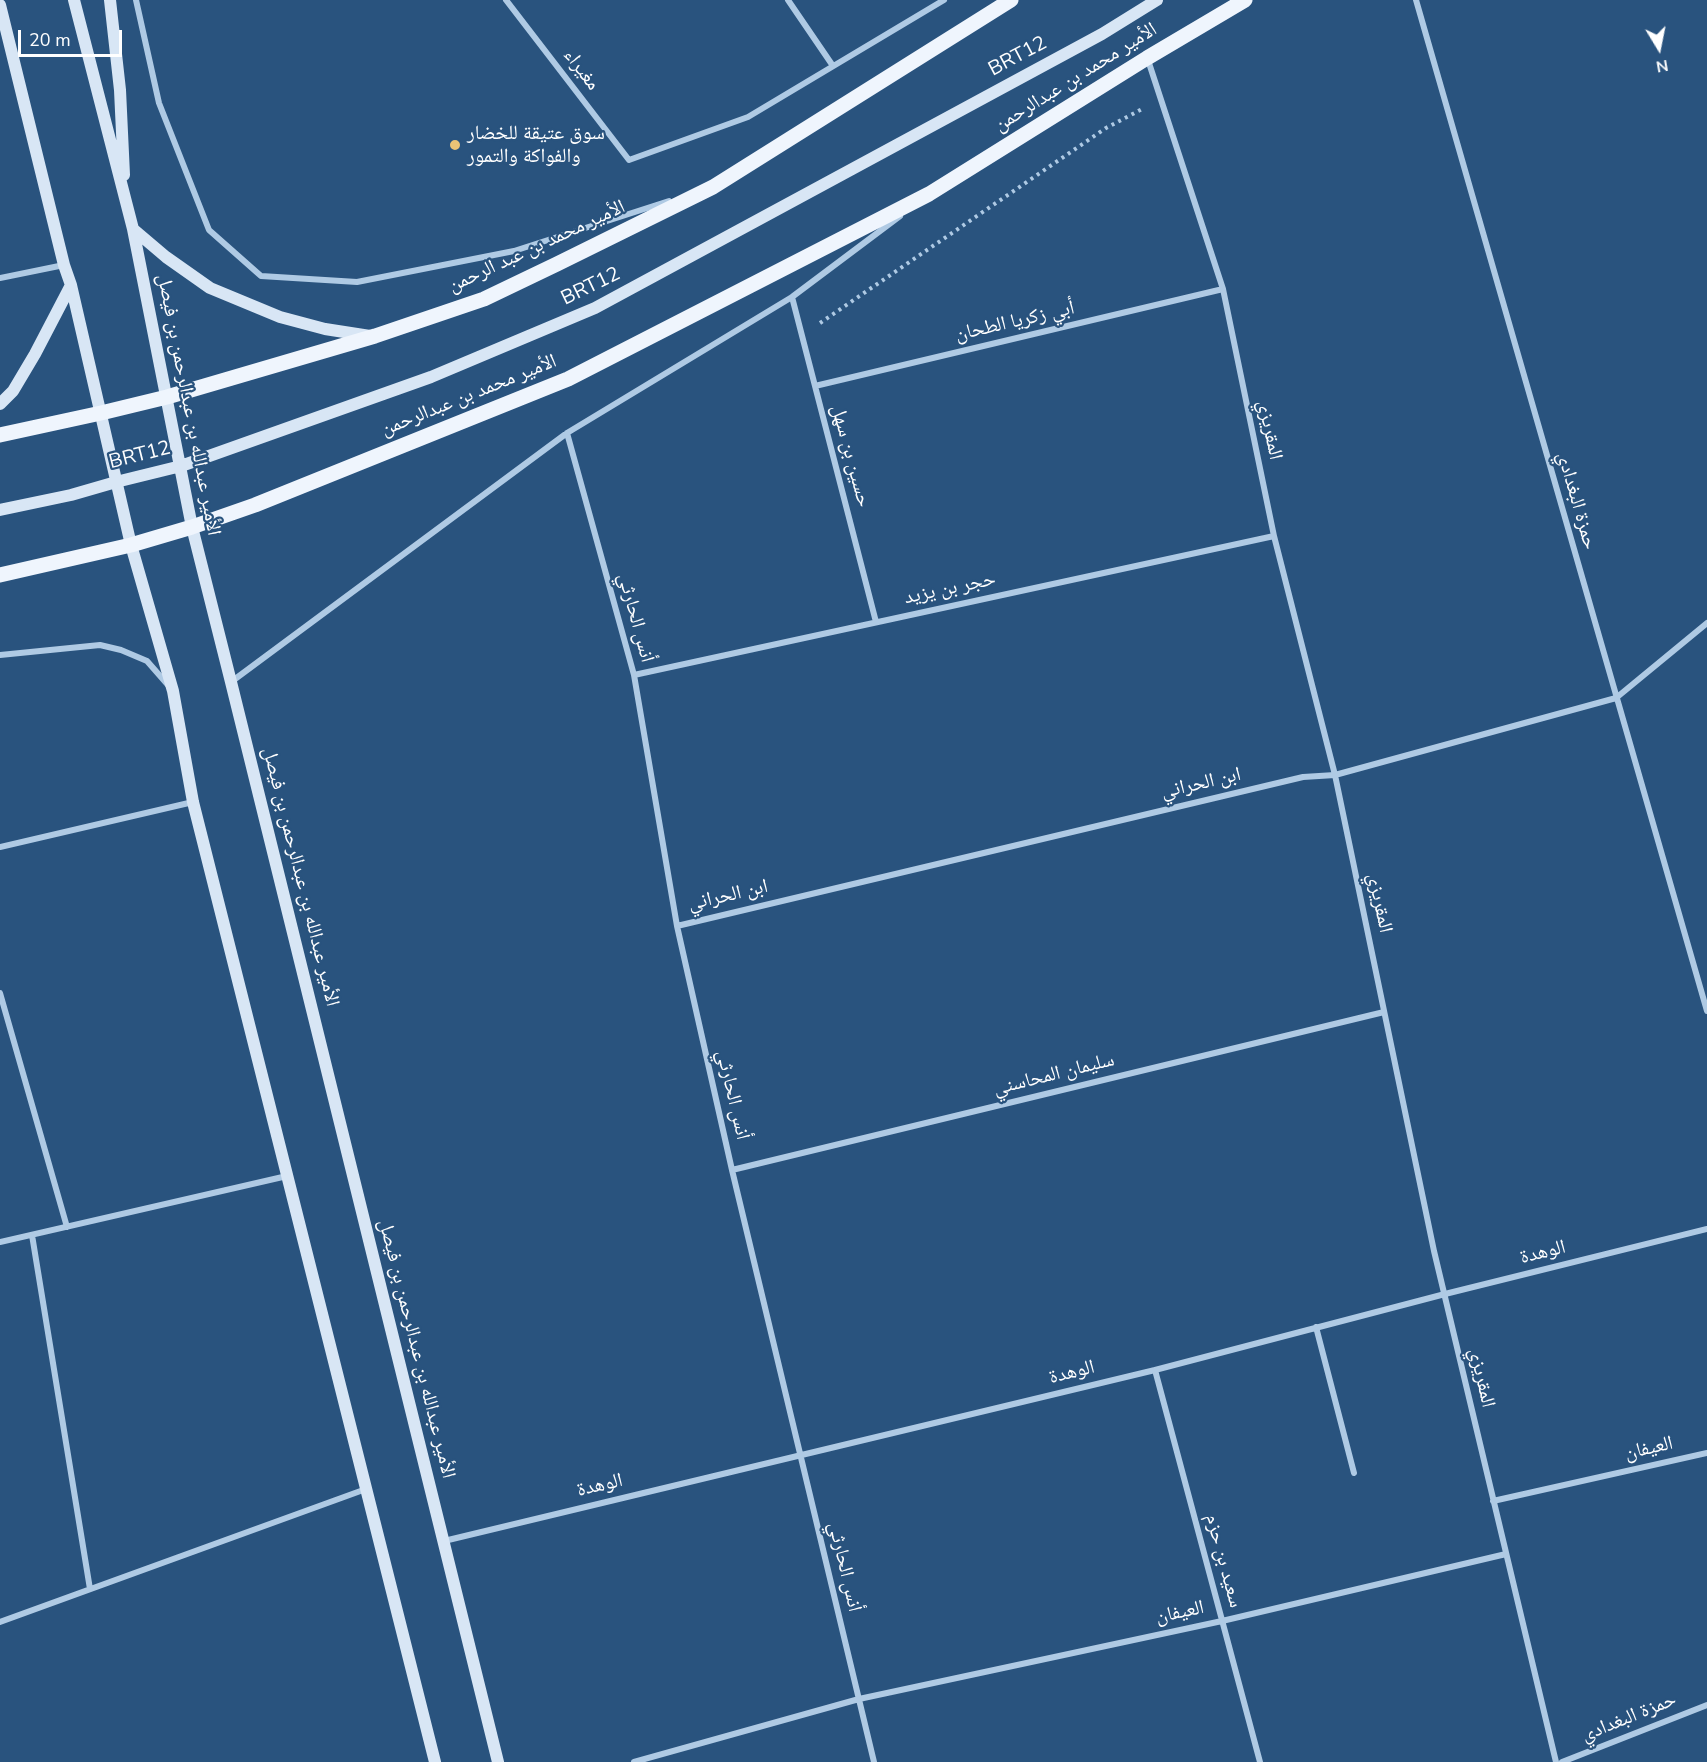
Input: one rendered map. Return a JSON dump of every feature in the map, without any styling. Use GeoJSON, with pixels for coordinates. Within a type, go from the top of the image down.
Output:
{"type":"FeatureCollection","features":[{"type":"Feature","properties":{"kind":"main road","name":"الأمير عبدالله بن عبدالرحمن بن فيصل"},"geometry":{"type":"LineString","coordinates":[[74,0],[133,229],[192,527],[498,1762]]}},
{"type":"Feature","properties":{"kind":"main road"},"geometry":{"type":"LineString","coordinates":[[110,0],[120,90],[126,203]]}},
{"type":"Feature","properties":{"kind":"main road","name":"الأمير محمد بن عبد الرحمن"},"geometry":{"type":"LineString","coordinates":[[0,435],[101,414],[167,397],[375,336],[484,299],[713,187],[1011,0]]}},
{"type":"Feature","properties":{"kind":"main road","name":"BRT12"},"geometry":{"type":"LineString","coordinates":[[0,510],[71,495],[181,466],[431,377],[595,309],[1102,34],[1157,0]]}},
{"type":"Feature","properties":{"kind":"main road","name":"الأمير محمد بن عبدالرحمن"},"geometry":{"type":"LineString","coordinates":[[0,575],[131,545],[192,527],[255,505],[568,378],[929,194],[1147,57],[1245,0]]}},
{"type":"Feature","properties":{"kind":"main road"},"geometry":{"type":"LineString","coordinates":[[0,5],[64,265],[71,285],[131,545],[173,691],[193,802],[435,1762]]}},
{"type":"Feature","properties":{"kind":"main road"},"geometry":{"type":"LineString","coordinates":[[133,229],[166,257],[210,288],[280,317],[325,329],[375,336]]}},
{"type":"Feature","properties":{"kind":"main road"},"geometry":{"type":"LineString","coordinates":[[0,404],[13,392],[71,285]]}},
{"type":"Feature","properties":{"kind":"street"},"geometry":{"type":"LineString","coordinates":[[136,0],[159,103],[209,230],[261,276],[357,282],[514,251],[713,187]]}},
{"type":"Feature","properties":{"kind":"street","name":"مغيراء"},"geometry":{"type":"LineString","coordinates":[[506,0],[629,160],[748,117],[833,66]]}},
{"type":"Feature","properties":{"kind":"street"},"geometry":{"type":"LineString","coordinates":[[788,0],[833,66],[944,0]]}},
{"type":"Feature","properties":{"kind":"street","name":"حمزة البغدادي"},"geometry":{"type":"LineString","coordinates":[[1416,0],[1707,1011]]}},
{"type":"Feature","properties":{"kind":"street","name":"المقريزي"},"geometry":{"type":"LineString","coordinates":[[1147,57],[1223,289],[1274,536],[1335,775],[1445,1294],[1556,1762]]}},
{"type":"Feature","properties":{"kind":"street","name":"الأمير محمد بن عبدالرحمن"},"geometry":{"type":"LineString","coordinates":[[231,682],[567,433],[792,297],[929,194]]}},
{"type":"Feature","properties":{"kind":"street"},"geometry":{"type":"LineString","coordinates":[[0,278],[64,265]]}},
{"type":"Feature","properties":{"kind":"street","name":"أبي زكريا الطحان"},"geometry":{"type":"LineString","coordinates":[[815,386],[1223,289]]}},
{"type":"Feature","properties":{"kind":"street","name":"حسين بن سهل"},"geometry":{"type":"LineString","coordinates":[[792,297],[876,622]]}},
{"type":"Feature","properties":{"kind":"street","name":"أنس الحارثي"},"geometry":{"type":"LineString","coordinates":[[567,433],[634,675],[677,926],[732,1170],[874,1762]]}},
{"type":"Feature","properties":{"kind":"street","name":"حجر بن يزيد"},"geometry":{"type":"LineString","coordinates":[[634,675],[1274,536]]}},
{"type":"Feature","properties":{"kind":"street","name":"ابن الحراني"},"geometry":{"type":"LineString","coordinates":[[677,926],[1303,777],[1335,775],[1616,698],[1707,623]]}},
{"type":"Feature","properties":{"kind":"street"},"geometry":{"type":"LineString","coordinates":[[0,655],[100,645],[121,650],[147,661],[173,691]]}},
{"type":"Feature","properties":{"kind":"street"},"geometry":{"type":"LineString","coordinates":[[0,847],[193,802]]}},
{"type":"Feature","properties":{"kind":"street"},"geometry":{"type":"LineString","coordinates":[[0,993],[67,1227]]}},
{"type":"Feature","properties":{"kind":"street","name":"سليمان المحاسني"},"geometry":{"type":"LineString","coordinates":[[732,1170],[1384,1012]]}},
{"type":"Feature","properties":{"kind":"street"},"geometry":{"type":"LineString","coordinates":[[0,1242],[287,1176]]}},
{"type":"Feature","properties":{"kind":"street","name":"الوهدة"},"geometry":{"type":"LineString","coordinates":[[443,1541],[1155,1370],[1707,1228]]}},
{"type":"Feature","properties":{"kind":"street"},"geometry":{"type":"LineString","coordinates":[[32,1235],[90,1589]]}},
{"type":"Feature","properties":{"kind":"street"},"geometry":{"type":"LineString","coordinates":[[1316,1327],[1354,1473]]}},
{"type":"Feature","properties":{"kind":"street","name":"سعيد بن حزم"},"geometry":{"type":"LineString","coordinates":[[1155,1370],[1260,1762]]}},
{"type":"Feature","properties":{"kind":"street","name":"العيفان"},"geometry":{"type":"LineString","coordinates":[[1493,1501],[1707,1454]]}},
{"type":"Feature","properties":{"kind":"street"},"geometry":{"type":"LineString","coordinates":[[0,1622],[366,1489]]}},
{"type":"Feature","properties":{"kind":"street","name":"العيفان"},"geometry":{"type":"LineString","coordinates":[[634,1762],[859,1699],[1222,1621],[1506,1554]]}},
{"type":"Feature","properties":{"kind":"street","name":"حمزة البغدادي"},"geometry":{"type":"LineString","coordinates":[[1562,1762],[1707,1705]]}},
{"type":"Feature","properties":{"kind":"path"},"geometry":{"type":"LineString","coordinates":[[802,335],[1106,128],[1161,100]]}},
{"type":"Feature","properties":{"kind":"place","name":"سوق عتيقة للخضار والفواكة والتمور"},"geometry":{"type":"Point","coordinates":[455,145]}}]}
